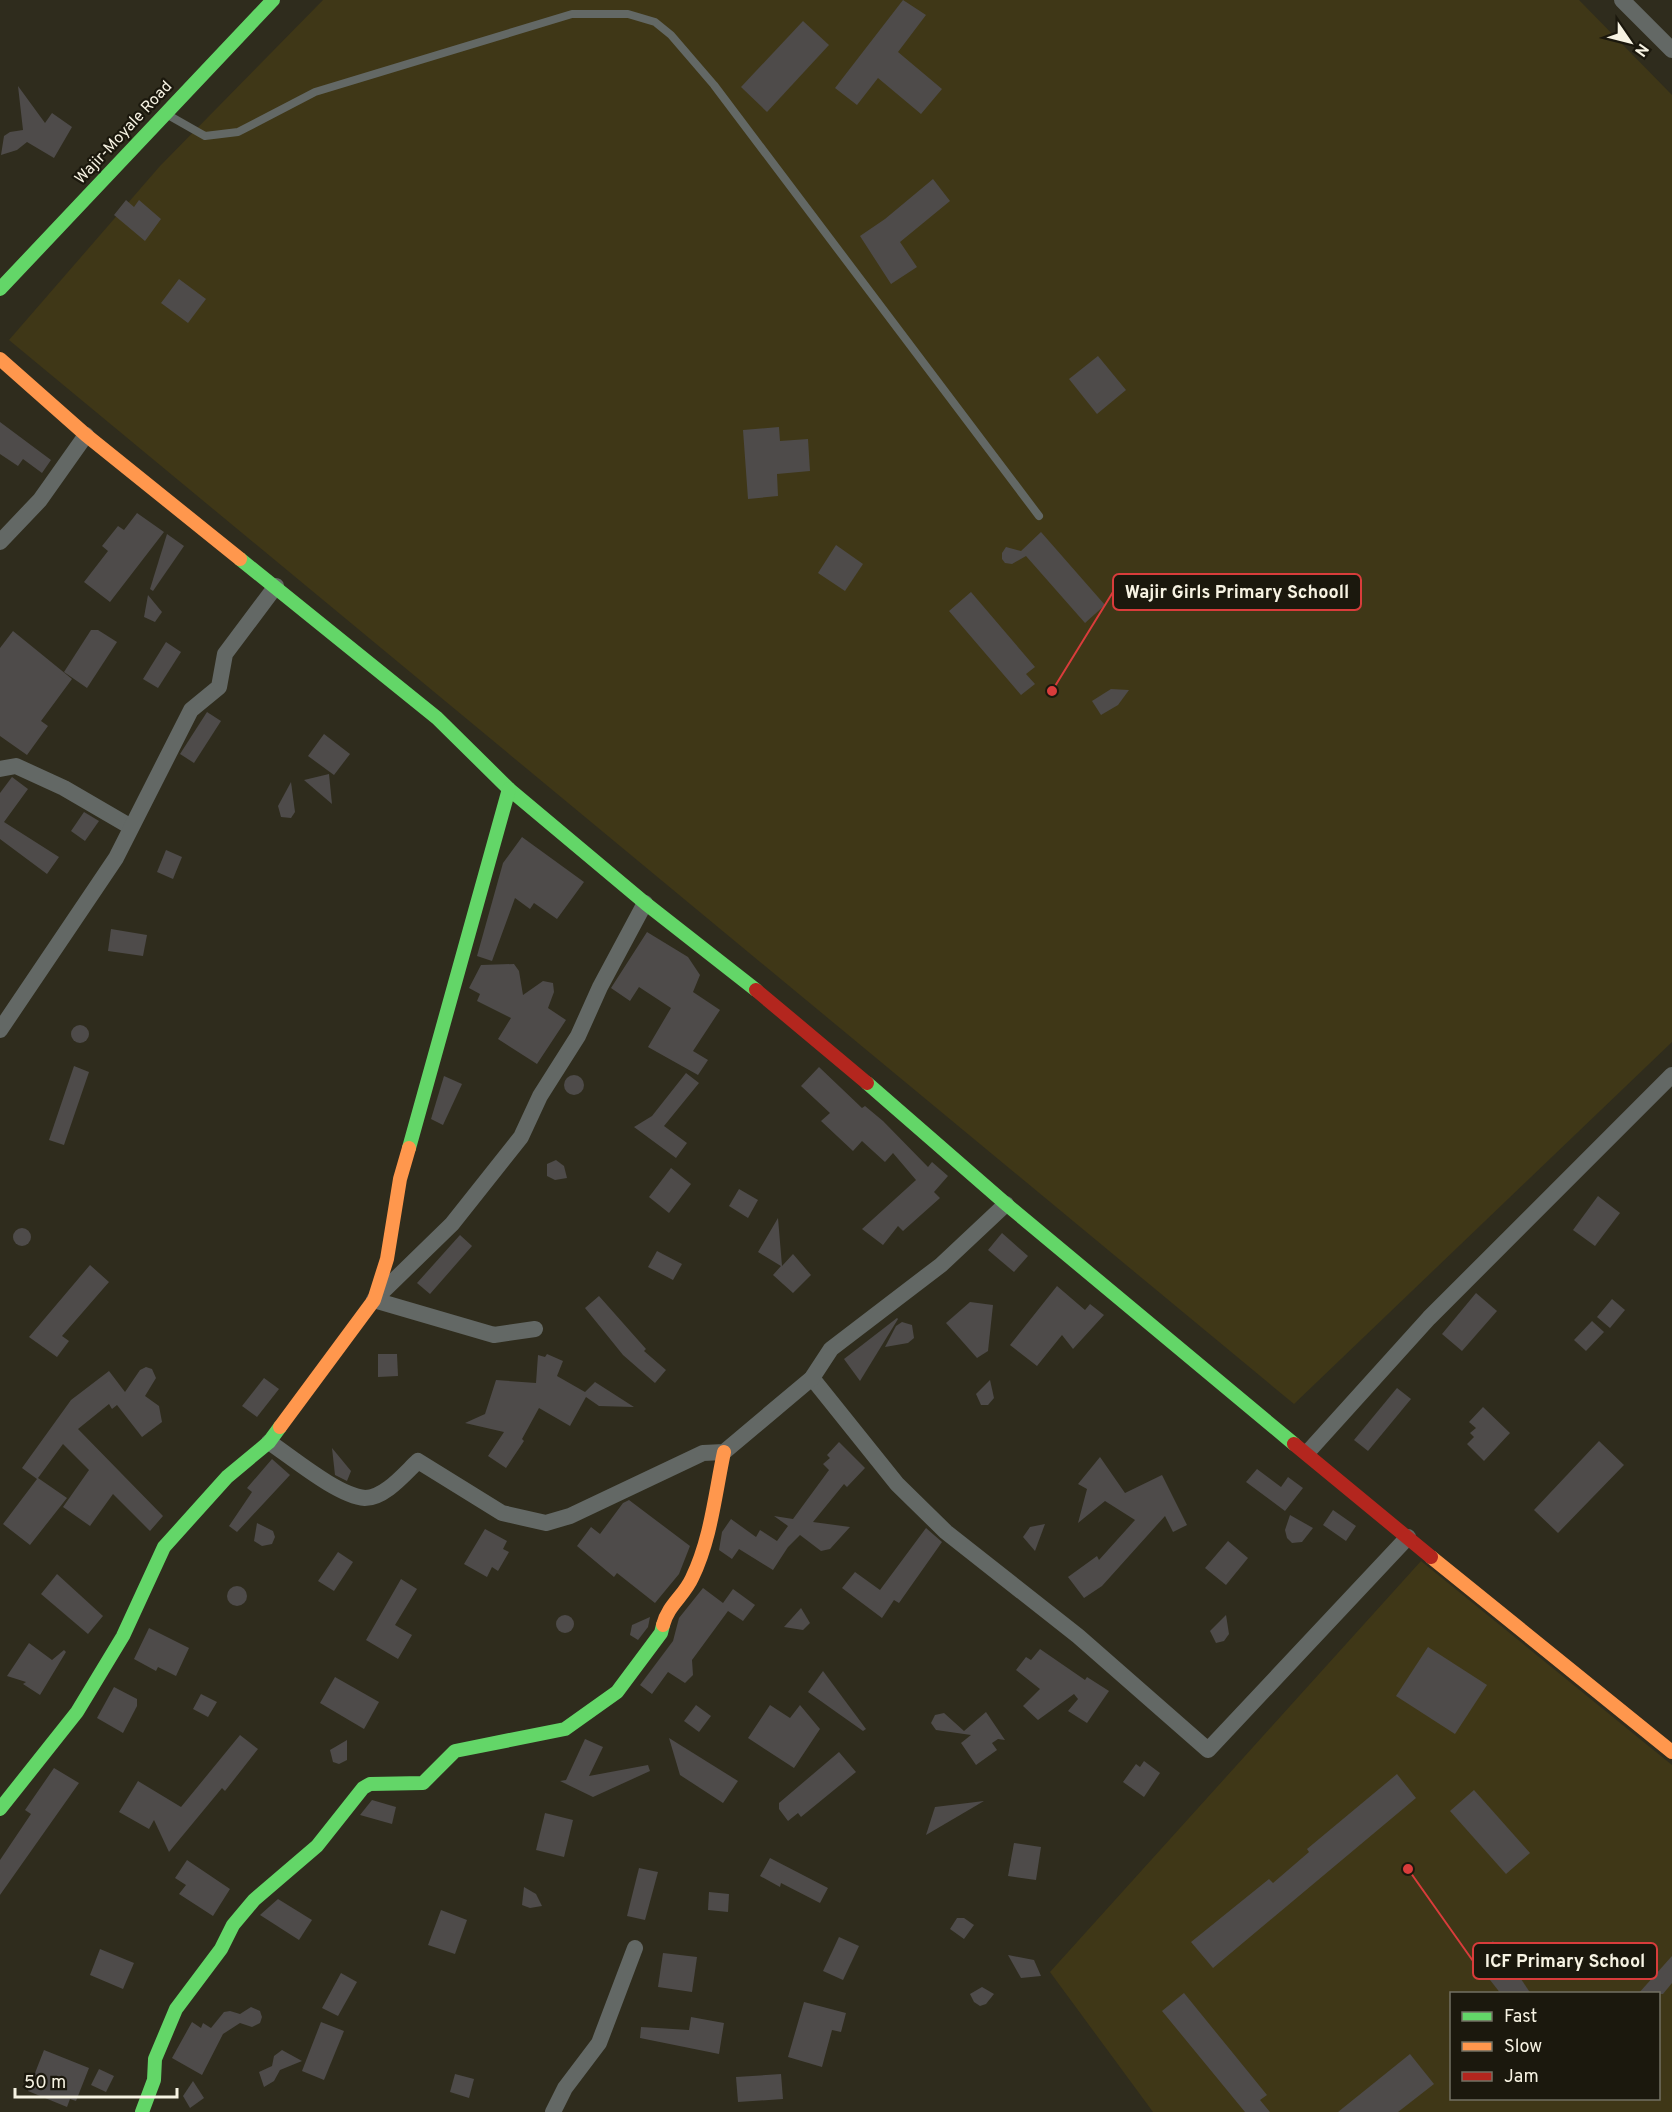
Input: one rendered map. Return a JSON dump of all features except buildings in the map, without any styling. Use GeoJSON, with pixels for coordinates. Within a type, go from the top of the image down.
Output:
{"type":"FeatureCollection","features":[{"type":"Feature","properties":{"kind":"street","name":"Wajir-Moyale Road"},"geometry":{"type":"LineString","coordinates":[[0,289],[273,0]]}},
{"type":"Feature","properties":{"kind":"street"},"geometry":{"type":"LineString","coordinates":[[1622,0],[1672,50]]}},
{"type":"Feature","properties":{"kind":"street"},"geometry":{"type":"LineString","coordinates":[[0,360],[86,435],[437,718],[509,789],[645,903],[785,1012],[1006,1204],[1672,1752]]}},
{"type":"Feature","properties":{"kind":"street"},"geometry":{"type":"LineString","coordinates":[[0,542],[40,500],[86,435]]}},
{"type":"Feature","properties":{"kind":"street"},"geometry":{"type":"LineString","coordinates":[[0,1030],[116,858],[191,710],[219,687],[225,654],[276,586]]}},
{"type":"Feature","properties":{"kind":"street"},"geometry":{"type":"LineString","coordinates":[[0,770],[16,766],[64,788],[131,827]]}},
{"type":"Feature","properties":{"kind":"street"},"geometry":{"type":"LineString","coordinates":[[374,1300],[387,1259],[400,1179],[509,789]]}},
{"type":"Feature","properties":{"kind":"street"},"geometry":{"type":"LineString","coordinates":[[0,1809],[77,1712],[123,1636],[164,1547],[227,1477],[269,1442],[374,1300],[452,1224],[521,1137],[540,1096],[578,1036],[600,987],[645,903]]}},
{"type":"Feature","properties":{"kind":"street"},"geometry":{"type":"LineString","coordinates":[[1307,1453],[1429,1318],[1672,1075]]}},
{"type":"Feature","properties":{"kind":"street"},"geometry":{"type":"LineString","coordinates":[[269,1442],[344,1491],[367,1498],[386,1490],[417,1461],[502,1513],[546,1523],[570,1516],[703,1453],[724,1452],[812,1378],[831,1349],[941,1265],[1006,1204]]}},
{"type":"Feature","properties":{"kind":"street"},"geometry":{"type":"LineString","coordinates":[[374,1300],[494,1335],[535,1329]]}},
{"type":"Feature","properties":{"kind":"street"},"geometry":{"type":"LineString","coordinates":[[812,1378],[897,1484],[946,1532],[1078,1636],[1208,1750],[1408,1537]]}},
{"type":"Feature","properties":{"kind":"street"},"geometry":{"type":"LineString","coordinates":[[142,2112],[154,2080],[155,2059],[176,2009],[254,1900],[317,1846],[363,1788],[370,1784],[423,1783],[455,1751],[566,1729],[617,1692],[661,1634],[666,1612],[691,1581],[705,1546],[724,1452]]}},
{"type":"Feature","properties":{"kind":"street"},"geometry":{"type":"LineString","coordinates":[[553,2112],[565,2088],[599,2043],[635,1948]]}},
{"type":"Feature","properties":{"kind":"lane"},"geometry":{"type":"LineString","coordinates":[[165,114],[205,136],[238,132],[315,92],[572,14],[628,14],[655,22],[671,35],[714,85],[1039,516]]}},
{"type":"Feature","properties":{"kind":"shaded area"},"geometry":{"type":"Polygon","coordinates":[[[323,0],[1579,0],[1672,95],[1672,1042],[1294,1404],[9,340],[160,166],[323,0]]]}},
{"type":"Feature","properties":{"kind":"shaded area"},"geometry":{"type":"Polygon","coordinates":[[[1421,1561],[1672,1765],[1672,2112],[1153,2112],[1050,1972],[1421,1561]]]}},
{"type":"Feature","properties":{"kind":"traffic: fast"},"geometry":{"type":"LineString","coordinates":[[0,289],[273,0]]}},
{"type":"Feature","properties":{"kind":"traffic: fast"},"geometry":{"type":"LineString","coordinates":[[240,559],[437,718],[509,789],[645,903],[756,990]]}},
{"type":"Feature","properties":{"kind":"traffic: fast"},"geometry":{"type":"LineString","coordinates":[[409,1148],[509,789]]}},
{"type":"Feature","properties":{"kind":"traffic: fast"},"geometry":{"type":"LineString","coordinates":[[867,1083],[1006,1204],[1294,1444]]}},
{"type":"Feature","properties":{"kind":"traffic: fast"},"geometry":{"type":"LineString","coordinates":[[0,1809],[77,1712],[123,1636],[164,1547],[227,1477],[269,1442],[280,1427]]}},
{"type":"Feature","properties":{"kind":"traffic: fast"},"geometry":{"type":"LineString","coordinates":[[142,2112],[154,2080],[155,2059],[176,2009],[221,1949],[233,1925],[254,1900],[317,1846],[363,1788],[370,1784],[423,1783],[455,1751],[565,1729],[617,1692],[661,1633],[663,1625]]}},
{"type":"Feature","properties":{"kind":"traffic: slow"},"geometry":{"type":"LineString","coordinates":[[0,359],[86,435],[240,559]]}},
{"type":"Feature","properties":{"kind":"traffic: slow"},"geometry":{"type":"LineString","coordinates":[[280,1427],[374,1300],[387,1259],[400,1179],[409,1148]]}},
{"type":"Feature","properties":{"kind":"traffic: slow"},"geometry":{"type":"LineString","coordinates":[[663,1625],[665,1618],[689,1584],[704,1548],[724,1452]]}},
{"type":"Feature","properties":{"kind":"traffic: slow"},"geometry":{"type":"LineString","coordinates":[[1431,1557],[1672,1752]]}},
{"type":"Feature","properties":{"kind":"traffic: jam"},"geometry":{"type":"LineString","coordinates":[[756,990],[867,1083]]}},
{"type":"Feature","properties":{"kind":"traffic: jam"},"geometry":{"type":"LineString","coordinates":[[1294,1444],[1431,1557]]}},
{"type":"Feature","properties":{"kind":"place","name":"Wajir Girls Primary Schooll"},"geometry":{"type":"Point","coordinates":[1052,691]}},
{"type":"Feature","properties":{"kind":"place","name":"ICF Primary School"},"geometry":{"type":"Point","coordinates":[1408,1869]}}]}
